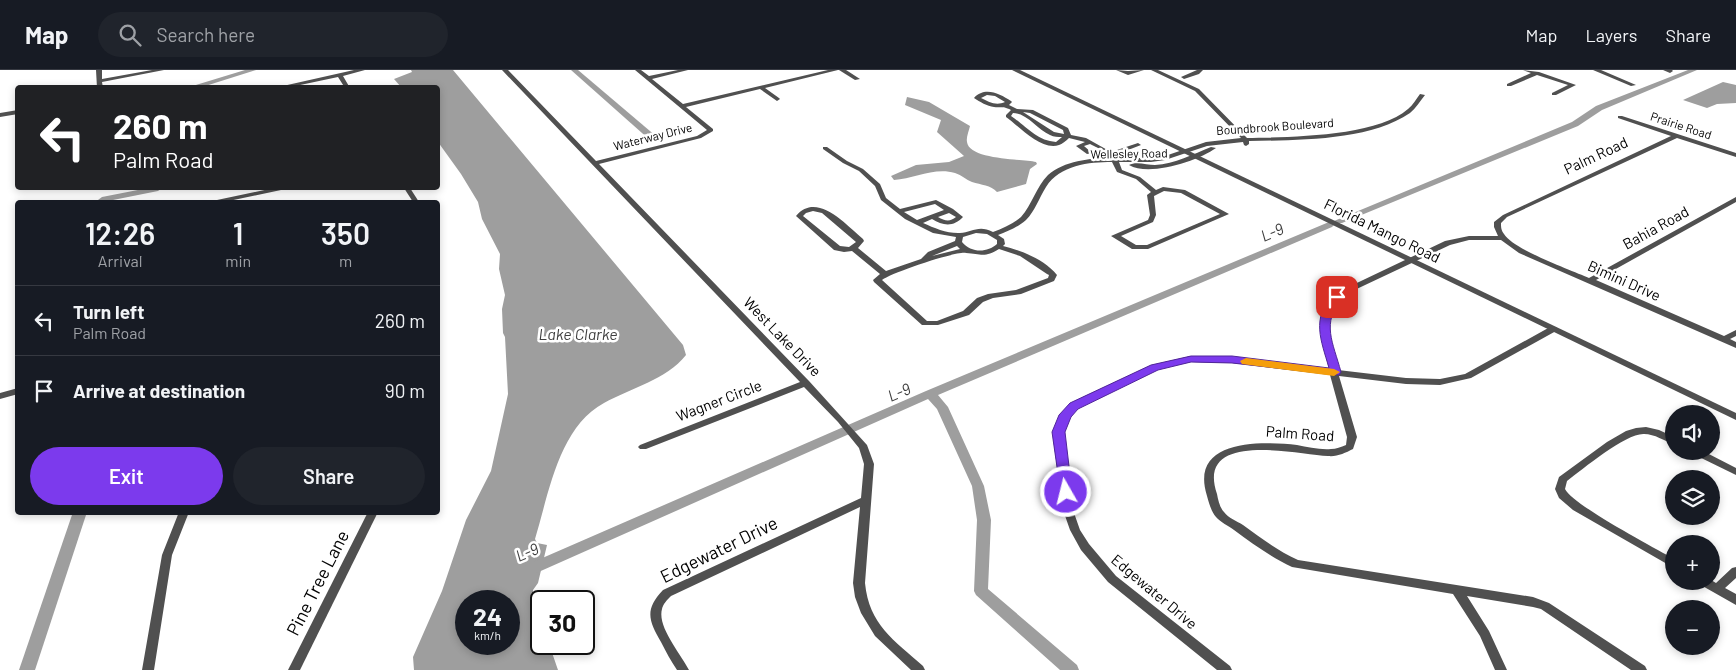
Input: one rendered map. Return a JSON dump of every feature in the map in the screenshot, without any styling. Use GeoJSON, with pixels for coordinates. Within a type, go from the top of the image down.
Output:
{"type":"FeatureCollection","features":[{"type":"Feature","properties":{"kind":"street"},"geometry":{"type":"LineString","coordinates":[[99,70],[100,85]]}},
{"type":"Feature","properties":{"kind":"street"},"geometry":{"type":"LineString","coordinates":[[100,81],[161,70]]}},
{"type":"Feature","properties":{"kind":"street"},"geometry":{"type":"LineString","coordinates":[[291,85],[362,70]]}},
{"type":"Feature","properties":{"kind":"street","name":"West Lake Drive"},"geometry":{"type":"LineString","coordinates":[[505,70],[806,383],[864,447],[869,458],[859,583],[862,608],[877,631],[919,670]]}},
{"type":"Feature","properties":{"kind":"street","name":"Waterway Drive"},"geometry":{"type":"LineString","coordinates":[[594,163],[699,137],[709,133],[711,130],[638,70]]}},
{"type":"Feature","properties":{"kind":"street"},"geometry":{"type":"LineString","coordinates":[[648,78],[685,70]]}},
{"type":"Feature","properties":{"kind":"street"},"geometry":{"type":"LineString","coordinates":[[683,106],[835,70]]}},
{"type":"Feature","properties":{"kind":"street"},"geometry":{"type":"LineString","coordinates":[[842,70],[858,79]]}},
{"type":"Feature","properties":{"kind":"street","name":"Florida Mango Road"},"geometry":{"type":"LineString","coordinates":[[1015,70],[1736,417]]}},
{"type":"Feature","properties":{"kind":"street"},"geometry":{"type":"LineString","coordinates":[[1119,70],[1128,73],[1141,70]]}},
{"type":"Feature","properties":{"kind":"street"},"geometry":{"type":"LineString","coordinates":[[1154,70],[1197,90],[1246,142]]}},
{"type":"Feature","properties":{"kind":"street"},"geometry":{"type":"LineString","coordinates":[[1184,77],[1197,73],[1200,70]]}},
{"type":"Feature","properties":{"kind":"street"},"geometry":{"type":"LineString","coordinates":[[1526,70],[1574,86],[1554,94]]}},
{"type":"Feature","properties":{"kind":"street"},"geometry":{"type":"LineString","coordinates":[[1596,70],[1633,85]]}},
{"type":"Feature","properties":{"kind":"street"},"geometry":{"type":"LineString","coordinates":[[1509,85],[1537,73]]}},
{"type":"Feature","properties":{"kind":"street"},"geometry":{"type":"LineString","coordinates":[[340,75],[346,85]]}},
{"type":"Feature","properties":{"kind":"street"},"geometry":{"type":"LineString","coordinates":[[760,88],[777,99]]}},
{"type":"Feature","properties":{"kind":"street"},"geometry":{"type":"LineString","coordinates":[[1005,105],[1009,102],[996,94],[987,93],[977,96],[977,98],[994,106],[1005,105],[1034,121],[1048,132],[1092,142],[1114,159],[1122,173],[1138,178],[1154,191],[1168,189],[1183,190],[1226,214],[1148,247],[1135,247],[1115,236],[1152,221],[1150,194],[1154,191]]}},
{"type":"Feature","properties":{"kind":"street","name":"Boundbrook Boulevard"},"geometry":{"type":"LineString","coordinates":[[1184,151],[1209,143],[1300,144],[1334,141],[1385,129],[1413,109],[1422,95]]}},
{"type":"Feature","properties":{"kind":"street"},"geometry":{"type":"LineString","coordinates":[[1016,111],[1031,111],[1066,129],[1068,136],[1057,144],[1044,142],[1026,133],[1021,124],[1008,116],[1008,114],[1016,111]]}},
{"type":"Feature","properties":{"kind":"street"},"geometry":{"type":"LineString","coordinates":[[0,115],[15,112]]}},
{"type":"Feature","properties":{"kind":"street","name":"Prairie Road"},"geometry":{"type":"LineString","coordinates":[[1620,117],[1736,155]]}},
{"type":"Feature","properties":{"kind":"street","name":"Palm Road"},"geometry":{"type":"LineString","coordinates":[[1642,670],[1545,606],[1533,602],[1296,564],[1277,555],[1220,515],[1216,509],[1208,477],[1213,462],[1223,454],[1238,449],[1256,446],[1275,446],[1329,453],[1338,452],[1350,447],[1352,437],[1324,331],[1324,321],[1330,304],[1350,288],[1458,240],[1503,238],[1497,228],[1498,222],[1502,218],[1676,136]]}},
{"type":"Feature","properties":{"kind":"street"},"geometry":{"type":"LineString","coordinates":[[1089,153],[1080,146],[1092,142]]}},
{"type":"Feature","properties":{"kind":"street","name":"Boundbrook Boulevard"},"geometry":{"type":"LineString","coordinates":[[1195,156],[1204,150],[1246,142]]}},
{"type":"Feature","properties":{"kind":"street"},"geometry":{"type":"LineString","coordinates":[[1114,159],[1138,145]]}},
{"type":"Feature","properties":{"kind":"street"},"geometry":{"type":"LineString","coordinates":[[825,148],[845,162],[861,170],[878,185],[883,199],[899,211],[916,223],[959,239],[966,250]]}},
{"type":"Feature","properties":{"kind":"street","name":"Wellesley Road"},"geometry":{"type":"LineString","coordinates":[[994,234],[1022,220],[1052,175],[1062,170],[1114,159],[1156,159],[1184,151]]}},
{"type":"Feature","properties":{"kind":"street","name":"Wellesley Road"},"geometry":{"type":"LineString","coordinates":[[1114,159],[1154,167],[1173,164],[1195,156]]}},
{"type":"Feature","properties":{"kind":"street"},"geometry":{"type":"LineString","coordinates":[[225,200],[272,190]]}},
{"type":"Feature","properties":{"kind":"street","name":"Bahia Road"},"geometry":{"type":"LineString","coordinates":[[1589,281],[1736,199]]}},
{"type":"Feature","properties":{"kind":"street"},"geometry":{"type":"LineString","coordinates":[[899,211],[930,202],[941,204],[960,217],[958,220],[950,223],[943,223],[934,217]]}},
{"type":"Feature","properties":{"kind":"street"},"geometry":{"type":"LineString","coordinates":[[853,248],[860,240],[824,211],[814,209],[800,213],[799,216],[837,248],[842,250],[853,248],[886,274]]}},
{"type":"Feature","properties":{"kind":"street"},"geometry":{"type":"LineString","coordinates":[[916,223],[951,210]]}},
{"type":"Feature","properties":{"kind":"street"},"geometry":{"type":"LineString","coordinates":[[924,260],[927,255],[952,246],[959,239],[975,231],[994,234],[1000,239],[1000,247]]}},
{"type":"Feature","properties":{"kind":"street","name":"Bimini Drive"},"geometry":{"type":"LineString","coordinates":[[1503,238],[1522,251],[1736,345]]}},
{"type":"Feature","properties":{"kind":"street"},"geometry":{"type":"LineString","coordinates":[[1000,247],[1028,257],[1053,275],[1051,279],[1018,292],[991,296],[980,300],[966,313],[931,324],[925,322],[878,283],[877,280],[886,274],[924,260],[932,260],[966,250],[985,253],[1000,247]]}},
{"type":"Feature","properties":{"kind":"street","name":"Edgewater Drive"},"geometry":{"type":"LineString","coordinates":[[1226,670],[1112,579],[1084,547],[1075,530],[1068,510],[1058,438],[1060,426],[1069,410],[1080,402],[1155,367],[1176,361],[1215,358],[1415,382],[1455,380],[1474,374],[1553,329]]}},
{"type":"Feature","properties":{"kind":"street"},"geometry":{"type":"LineString","coordinates":[[1724,340],[1736,332]]}},
{"type":"Feature","properties":{"kind":"street","name":"Wagner Circle"},"geometry":{"type":"LineString","coordinates":[[643,447],[806,383]]}},
{"type":"Feature","properties":{"kind":"street"},"geometry":{"type":"LineString","coordinates":[[0,396],[15,392]]}},
{"type":"Feature","properties":{"kind":"street"},"geometry":{"type":"LineString","coordinates":[[1665,437],[1642,430],[1629,433],[1564,479],[1560,488],[1569,501],[1577,507],[1665,559]]}},
{"type":"Feature","properties":{"kind":"street"},"geometry":{"type":"LineString","coordinates":[[1712,460],[1736,472]]}},
{"type":"Feature","properties":{"kind":"street","name":"Edgewater Drive"},"geometry":{"type":"LineString","coordinates":[[683,670],[657,625],[655,617],[656,608],[667,593],[866,500]]}},
{"type":"Feature","properties":{"kind":"street"},"geometry":{"type":"LineString","coordinates":[[148,670],[167,554],[183,515]]}},
{"type":"Feature","properties":{"kind":"street","name":"Pine Tree Lane"},"geometry":{"type":"LineString","coordinates":[[294,670],[372,515]]}},
{"type":"Feature","properties":{"kind":"street"},"geometry":{"type":"LineString","coordinates":[[1720,586],[1736,571]]}},
{"type":"Feature","properties":{"kind":"street"},"geometry":{"type":"LineString","coordinates":[[1457,590],[1486,634],[1502,670]]}},
{"type":"Feature","properties":{"kind":"street"},"geometry":{"type":"LineString","coordinates":[[1719,590],[1736,600]]}},
{"type":"Feature","properties":{"kind":"water","name":"Lake Clarke"},"geometry":{"type":"Polygon","coordinates":[[[411,70],[453,70],[683,345],[686,355],[669,371],[604,403],[589,414],[576,428],[566,444],[558,463],[535,539],[537,543],[547,545],[538,583],[533,590],[530,590],[530,655],[553,655],[558,670],[414,670],[413,657],[442,591],[466,520],[491,471],[508,394],[502,309],[505,295],[499,269],[500,254],[482,219],[478,202],[440,145],[440,85],[399,85],[394,79],[412,72],[411,70]]]}},
{"type":"Feature","properties":{"kind":"water"},"geometry":{"type":"Polygon","coordinates":[[[1723,82],[1736,85],[1736,103],[1717,104],[1707,108],[1683,100],[1723,82]]]}},
{"type":"Feature","properties":{"kind":"water"},"geometry":{"type":"Polygon","coordinates":[[[907,97],[929,102],[970,126],[967,142],[970,148],[977,152],[997,158],[1036,162],[1037,164],[1030,169],[1026,184],[997,192],[957,174],[939,171],[894,180],[891,176],[916,165],[949,162],[964,156],[937,132],[941,120],[905,105],[907,97]]]}},
{"type":"Feature","properties":{"kind":"waterway"},"geometry":{"type":"LineString","coordinates":[[200,85],[253,70]]}},
{"type":"Feature","properties":{"kind":"waterway"},"geometry":{"type":"LineString","coordinates":[[574,70],[654,139]]}},
{"type":"Feature","properties":{"kind":"waterway","name":"L-9"},"geometry":{"type":"LineString","coordinates":[[1339,221],[1575,124],[1599,108],[1694,70]]}},
{"type":"Feature","properties":{"kind":"waterway"},"geometry":{"type":"LineString","coordinates":[[102,200],[149,190]]}},
{"type":"Feature","properties":{"kind":"waterway","name":"L-9"},"geometry":{"type":"LineString","coordinates":[[930,394],[1329,225]]}},
{"type":"Feature","properties":{"kind":"waterway","name":"L-9"},"geometry":{"type":"LineString","coordinates":[[529,570],[930,394]]}},
{"type":"Feature","properties":{"kind":"waterway"},"geometry":{"type":"LineString","coordinates":[[930,394],[942,407],[978,486],[984,520],[981,591],[1071,670]]}},
{"type":"Feature","properties":{"kind":"waterway"},"geometry":{"type":"LineString","coordinates":[[27,670],[79,515]]}},
{"type":"Feature","properties":{"kind":"slow traffic"},"geometry":{"type":"LineString","coordinates":[[1246,361],[1334,372]]}},
{"type":"Feature","properties":{"kind":"route"},"geometry":{"type":"LineString","coordinates":[[1066,492],[1058,432],[1065,415],[1074,406],[1155,367],[1191,359],[1215,358],[1335,372],[1324,331],[1324,321],[1330,304],[1337,297]]}}]}
